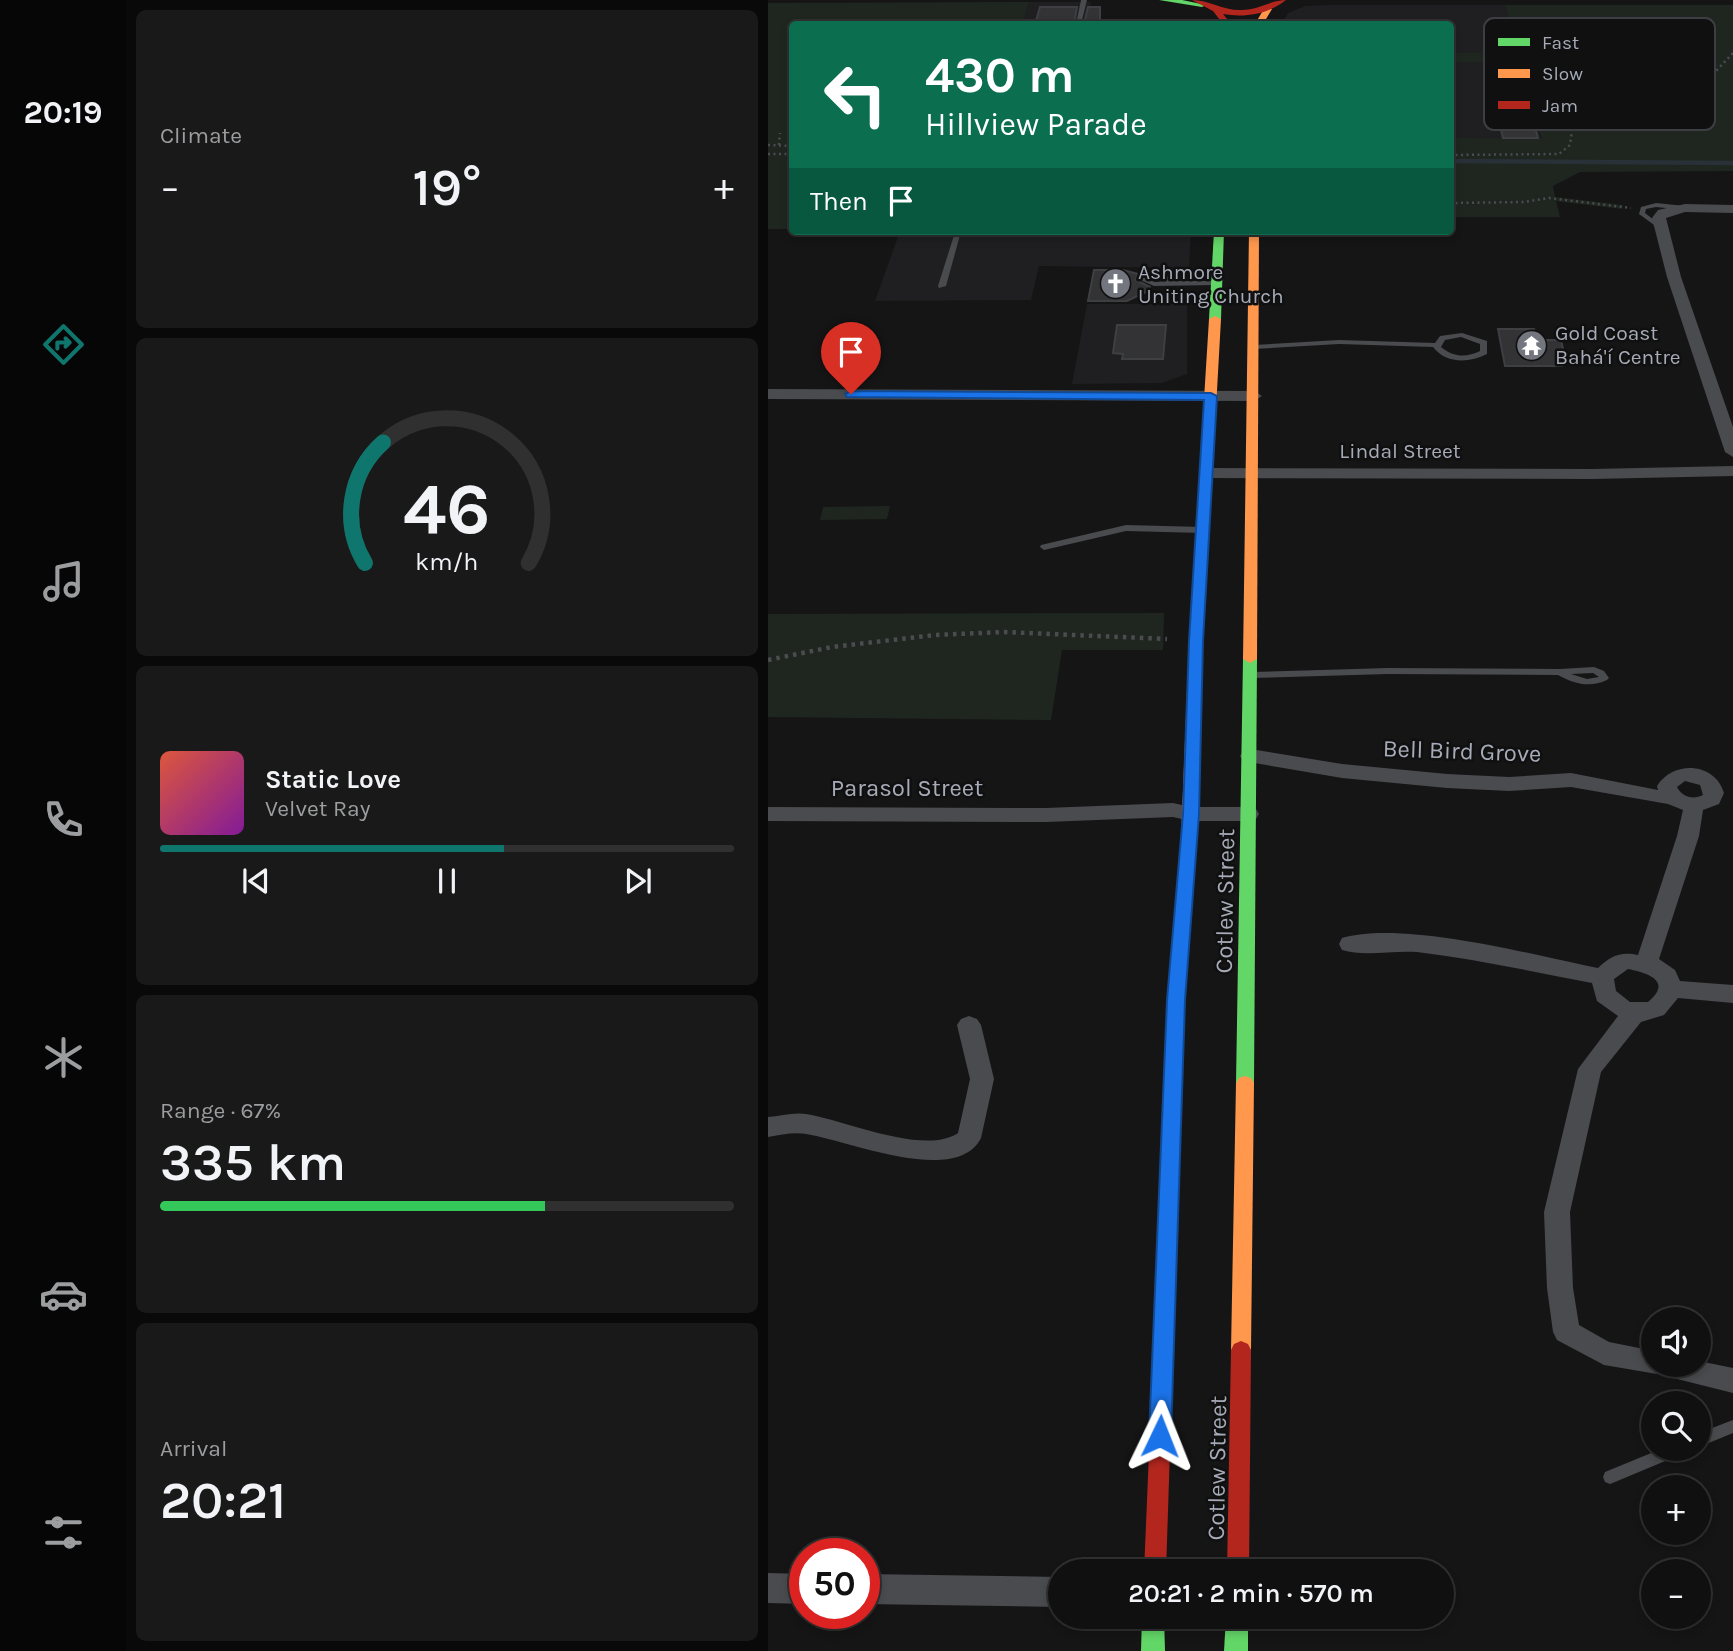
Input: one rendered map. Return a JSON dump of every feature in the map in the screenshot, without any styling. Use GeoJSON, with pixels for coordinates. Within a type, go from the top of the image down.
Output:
{"type":"FeatureCollection","features":[{"type":"Feature","properties":{"kind":"main road"},"geometry":{"type":"LineString","coordinates":[[1163,0],[1243,12],[1298,0]]}},
{"type":"Feature","properties":{"kind":"main road"},"geometry":{"type":"LineString","coordinates":[[1262,21],[1276,4]]}},
{"type":"Feature","properties":{"kind":"main road"},"geometry":{"type":"LineString","coordinates":[[1205,5],[1224,21]]}},
{"type":"Feature","properties":{"kind":"main road","name":"Cotlew Street"},"geometry":{"type":"LineString","coordinates":[[1155,1559],[1176,1000],[1191,814],[1196,641],[1208,473],[1219,235]]}},
{"type":"Feature","properties":{"kind":"main road","name":"Cotlew Street"},"geometry":{"type":"LineString","coordinates":[[1238,1559],[1250,756],[1254,235]]}},
{"type":"Feature","properties":{"kind":"main road"},"geometry":{"type":"LineString","coordinates":[[1152,1651],[1153,1629]]}},
{"type":"Feature","properties":{"kind":"main road"},"geometry":{"type":"LineString","coordinates":[[1236,1651],[1237,1629]]}},
{"type":"Feature","properties":{"kind":"street"},"geometry":{"type":"LineString","coordinates":[[1733,209],[1685,208],[1663,213],[1659,218],[1673,277],[1725,401],[1733,452]]}},
{"type":"Feature","properties":{"kind":"street"},"geometry":{"type":"LineString","coordinates":[[768,394],[1254,396]]}},
{"type":"Feature","properties":{"kind":"street","name":"Lindal Street"},"geometry":{"type":"LineString","coordinates":[[1208,473],[1592,474],[1733,471]]}},
{"type":"Feature","properties":{"kind":"street","name":"Lindal Street"},"geometry":{"type":"LineString","coordinates":[[1592,474],[1733,482]]}},
{"type":"Feature","properties":{"kind":"street","name":"Bell Bird Grove"},"geometry":{"type":"LineString","coordinates":[[1250,756],[1342,771],[1447,781],[1509,784],[1571,780],[1665,798],[1671,796],[1680,802],[1694,805]]}},
{"type":"Feature","properties":{"kind":"street"},"geometry":{"type":"LineString","coordinates":[[1645,963],[1688,836],[1694,805],[1712,799],[1723,791],[1698,776],[1683,775],[1670,781],[1667,786],[1671,796]]}},
{"type":"Feature","properties":{"kind":"street","name":"Parasol Street"},"geometry":{"type":"LineString","coordinates":[[768,814],[1046,814],[1098,823],[1172,823],[1191,814],[1249,814]]}},
{"type":"Feature","properties":{"kind":"street"},"geometry":{"type":"LineString","coordinates":[[1350,944],[1397,942],[1457,949],[1602,976]]}},
{"type":"Feature","properties":{"kind":"street"},"geometry":{"type":"LineString","coordinates":[[1617,963],[1645,963],[1665,975],[1671,989],[1669,999],[1653,1011],[1635,1012],[1622,1009],[1605,995],[1602,976],[1617,963]]}},
{"type":"Feature","properties":{"kind":"street"},"geometry":{"type":"LineString","coordinates":[[1671,989],[1733,994]]}},
{"type":"Feature","properties":{"kind":"street"},"geometry":{"type":"LineString","coordinates":[[1635,1012],[1590,1069],[1557,1212],[1560,1288],[1567,1332],[1604,1353],[1641,1360]]}},
{"type":"Feature","properties":{"kind":"street"},"geometry":{"type":"LineString","coordinates":[[768,1127],[803,1123],[916,1150],[953,1149],[969,1138],[982,1079],[969,1025]]}},
{"type":"Feature","properties":{"kind":"street"},"geometry":{"type":"LineString","coordinates":[[1711,1376],[1733,1381]]}},
{"type":"Feature","properties":{"kind":"street"},"geometry":{"type":"LineString","coordinates":[[768,1588],[789,1589]]}},
{"type":"Feature","properties":{"kind":"street"},"geometry":{"type":"LineString","coordinates":[[880,1589],[1048,1592]]}},
{"type":"Feature","properties":{"kind":"lane"},"geometry":{"type":"LineString","coordinates":[[1079,21],[1084,0]]}},
{"type":"Feature","properties":{"kind":"lane"},"geometry":{"type":"LineString","coordinates":[[1661,228],[1646,218],[1642,210],[1656,205],[1685,208]]}},
{"type":"Feature","properties":{"kind":"lane"},"geometry":{"type":"LineString","coordinates":[[942,286],[956,235]]}},
{"type":"Feature","properties":{"kind":"lane"},"geometry":{"type":"LineString","coordinates":[[1143,277],[1154,284],[1215,283]]}},
{"type":"Feature","properties":{"kind":"lane"},"geometry":{"type":"LineString","coordinates":[[1462,335],[1480,340],[1485,348],[1478,355],[1460,358],[1441,352],[1437,345],[1443,338],[1462,335]]}},
{"type":"Feature","properties":{"kind":"lane"},"geometry":{"type":"LineString","coordinates":[[1254,347],[1339,342],[1437,345]]}},
{"type":"Feature","properties":{"kind":"lane"},"geometry":{"type":"LineString","coordinates":[[1044,547],[1126,528],[1204,530]]}},
{"type":"Feature","properties":{"kind":"lane"},"geometry":{"type":"LineString","coordinates":[[1250,675],[1388,671],[1560,672]]}},
{"type":"Feature","properties":{"kind":"lane"},"geometry":{"type":"LineString","coordinates":[[1711,1435],[1733,1426]]}},
{"type":"Feature","properties":{"kind":"lane"},"geometry":{"type":"LineString","coordinates":[[1610,1477],[1648,1461]]}},
{"type":"Feature","properties":{"kind":"path"},"geometry":{"type":"LineString","coordinates":[[1715,74],[1733,53]]}},
{"type":"Feature","properties":{"kind":"path"},"geometry":{"type":"LineString","coordinates":[[1454,155],[1560,154],[1570,145],[1572,130]]}},
{"type":"Feature","properties":{"kind":"path"},"geometry":{"type":"LineString","coordinates":[[779,145],[780,133]]}},
{"type":"Feature","properties":{"kind":"path"},"geometry":{"type":"LineString","coordinates":[[768,145],[789,146]]}},
{"type":"Feature","properties":{"kind":"path"},"geometry":{"type":"LineString","coordinates":[[768,154],[789,153]]}},
{"type":"Feature","properties":{"kind":"path"},"geometry":{"type":"LineString","coordinates":[[1454,203],[1524,202],[1548,198],[1642,210]]}},
{"type":"Feature","properties":{"kind":"path"},"geometry":{"type":"LineString","coordinates":[[768,660],[832,647],[935,635],[1004,632],[1167,639]]}},
{"type":"Feature","properties":{"kind":"shaded area"},"geometry":{"type":"Polygon","coordinates":[[[1029,2],[1091,2],[1087,21],[1024,21],[1029,2]]]}},
{"type":"Feature","properties":{"kind":"shaded area"},"geometry":{"type":"Polygon","coordinates":[[[1029,2],[1024,21],[789,21],[789,229],[768,229],[768,3],[1029,2]]]}},
{"type":"Feature","properties":{"kind":"shaded area"},"geometry":{"type":"Polygon","coordinates":[[[1505,5],[1509,18],[1484,18],[1484,130],[1539,130],[1545,151],[1454,151],[1454,21],[1283,21],[1288,13],[1305,6],[1505,5]]]}},
{"type":"Feature","properties":{"kind":"shaded area"},"geometry":{"type":"Polygon","coordinates":[[[1505,5],[1733,5],[1733,171],[1580,172],[1553,186],[1555,197],[1623,205],[1622,209],[1556,201],[1560,217],[1454,217],[1454,138],[1542,139],[1539,130],[1715,130],[1715,18],[1509,18],[1505,5]]]}},
{"type":"Feature","properties":{"kind":"shaded area"},"geometry":{"type":"Polygon","coordinates":[[[1454,53],[1484,53],[1484,63],[1454,62],[1454,53]]]}},
{"type":"Feature","properties":{"kind":"shaded area"},"geometry":{"type":"Polygon","coordinates":[[[899,235],[1191,235],[1189,268],[1039,266],[1031,300],[875,301],[899,235]]]}},
{"type":"Feature","properties":{"kind":"shaded area"},"geometry":{"type":"Polygon","coordinates":[[[1087,304],[1187,304],[1187,374],[1162,383],[1072,384],[1087,304]]]}},
{"type":"Feature","properties":{"kind":"shaded area"},"geometry":{"type":"Polygon","coordinates":[[[890,506],[887,519],[820,520],[823,507],[890,506]]]}},
{"type":"Feature","properties":{"kind":"shaded area"},"geometry":{"type":"Polygon","coordinates":[[[1164,613],[1163,650],[1062,650],[1051,720],[768,717],[768,614],[1164,613]]]}},
{"type":"Feature","properties":{"kind":"building"},"geometry":{"type":"Polygon","coordinates":[[[1040,7],[1077,7],[1075,21],[1036,21],[1040,7]]]}},
{"type":"Feature","properties":{"kind":"building"},"geometry":{"type":"Polygon","coordinates":[[[1088,7],[1100,7],[1100,21],[1085,21],[1088,7]]]}},
{"type":"Feature","properties":{"kind":"building"},"geometry":{"type":"Polygon","coordinates":[[[1501,130],[1536,130],[1538,138],[1503,138],[1501,130]]]}},
{"type":"Feature","properties":{"kind":"building","name":"Ashmore Uniting Church"},"geometry":{"type":"Polygon","coordinates":[[[1094,270],[1123,270],[1138,274],[1136,280],[1150,287],[1148,291],[1127,301],[1088,301],[1094,270]]]}},
{"type":"Feature","properties":{"kind":"building"},"geometry":{"type":"Polygon","coordinates":[[[1117,325],[1166,325],[1163,359],[1122,359],[1123,354],[1113,353],[1117,325]]]}},
{"type":"Feature","properties":{"kind":"building","name":"Gold Coast Bahá'í Centre"},"geometry":{"type":"Polygon","coordinates":[[[1498,329],[1534,329],[1536,340],[1561,340],[1565,358],[1560,358],[1562,366],[1505,366],[1498,329]]]}},
{"type":"Feature","properties":{"kind":"waterway"},"geometry":{"type":"LineString","coordinates":[[1454,161],[1733,163]]}},
{"type":"Feature","properties":{"kind":"traffic: fast"},"geometry":{"type":"LineString","coordinates":[[1163,0],[1202,5]]}},
{"type":"Feature","properties":{"kind":"traffic: fast"},"geometry":{"type":"LineString","coordinates":[[1215,319],[1219,235]]}},
{"type":"Feature","properties":{"kind":"traffic: fast"},"geometry":{"type":"LineString","coordinates":[[1245,1083],[1250,659]]}},
{"type":"Feature","properties":{"kind":"traffic: fast"},"geometry":{"type":"LineString","coordinates":[[1163,1358],[1176,1000],[1189,840]]}},
{"type":"Feature","properties":{"kind":"traffic: fast"},"geometry":{"type":"LineString","coordinates":[[1153,1629],[1153,1651]]}},
{"type":"Feature","properties":{"kind":"traffic: fast"},"geometry":{"type":"LineString","coordinates":[[1236,1651],[1237,1629]]}},
{"type":"Feature","properties":{"kind":"traffic: slow"},"geometry":{"type":"LineString","coordinates":[[1261,21],[1268,9]]}},
{"type":"Feature","properties":{"kind":"traffic: slow"},"geometry":{"type":"LineString","coordinates":[[1250,659],[1254,235]]}},
{"type":"Feature","properties":{"kind":"traffic: slow"},"geometry":{"type":"LineString","coordinates":[[1189,840],[1196,641],[1215,319]]}},
{"type":"Feature","properties":{"kind":"traffic: slow"},"geometry":{"type":"LineString","coordinates":[[1241,1350],[1245,1083]]}},
{"type":"Feature","properties":{"kind":"traffic: jam"},"geometry":{"type":"LineString","coordinates":[[1196,0],[1217,10],[1239,13],[1261,10],[1282,0]]}},
{"type":"Feature","properties":{"kind":"traffic: jam"},"geometry":{"type":"LineString","coordinates":[[1216,10],[1225,21]]}},
{"type":"Feature","properties":{"kind":"traffic: jam"},"geometry":{"type":"LineString","coordinates":[[1238,1559],[1241,1350]]}},
{"type":"Feature","properties":{"kind":"traffic: jam"},"geometry":{"type":"LineString","coordinates":[[1155,1559],[1163,1358]]}},
{"type":"Feature","properties":{"kind":"place","name":"Ashmore Uniting Church"},"geometry":{"type":"Point","coordinates":[1115,284]}},
{"type":"Feature","properties":{"kind":"place","name":"Gold Coast Bahá'í Centre"},"geometry":{"type":"Point","coordinates":[1532,345]}},
{"type":"Feature","properties":{"kind":"route"},"geometry":{"type":"LineString","coordinates":[[851,394],[1211,396],[1196,641],[1191,814],[1176,1000],[1160,1436]]}}]}
